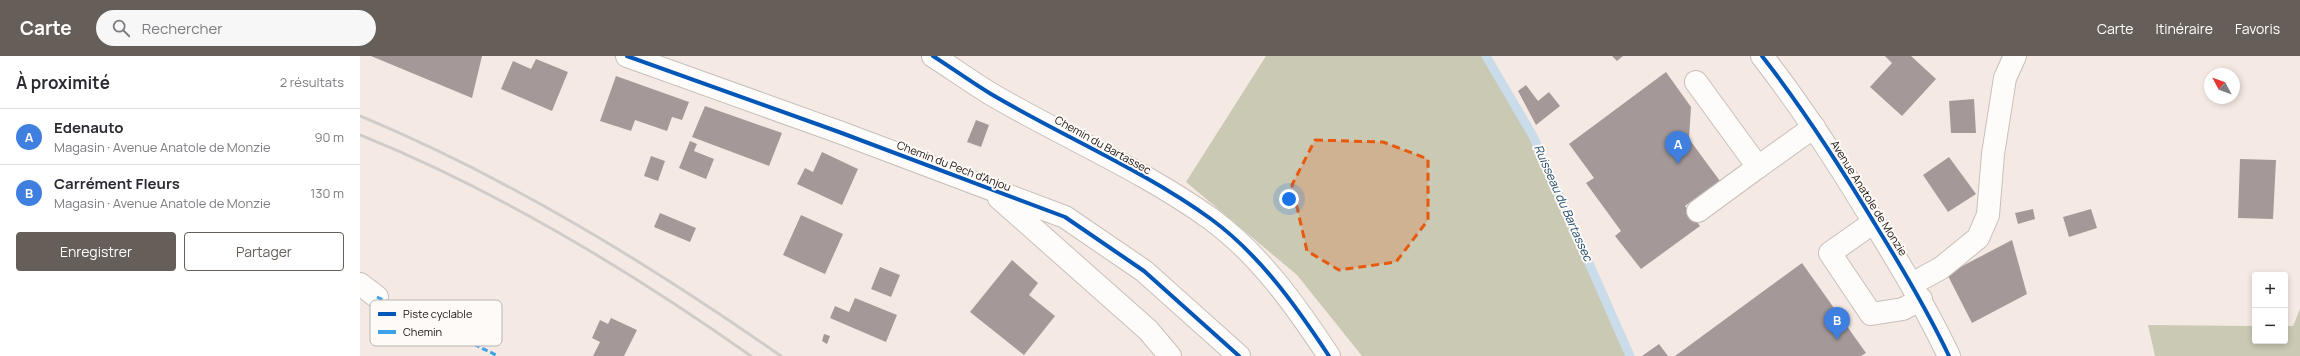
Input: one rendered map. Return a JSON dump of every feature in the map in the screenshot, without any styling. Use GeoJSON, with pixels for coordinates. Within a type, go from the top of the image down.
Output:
{"type":"FeatureCollection","features":[{"type":"Feature","properties":{"kind":"street","name":"Chemin du Pech d'Anjou"},"geometry":{"type":"LineString","coordinates":[[627,56],[839,132],[1065,217],[1144,271],[1239,356]]}},
{"type":"Feature","properties":{"kind":"street","name":"Chemin du Bartassec"},"geometry":{"type":"LineString","coordinates":[[933,56],[991,94],[1130,169],[1212,220],[1254,257],[1298,308],[1329,356]]}},
{"type":"Feature","properties":{"kind":"street","name":"Avenue Anatole de Monzie"},"geometry":{"type":"LineString","coordinates":[[1762,56],[1814,127],[1874,222],[1916,292],[1949,356]]}},
{"type":"Feature","properties":{"kind":"street"},"geometry":{"type":"LineString","coordinates":[[1874,222],[1830,253],[1872,314],[1903,309],[1916,292],[1940,268],[1978,238],[1988,215],[1993,154],[2005,78],[2015,56]]}},
{"type":"Feature","properties":{"kind":"street"},"geometry":{"type":"LineString","coordinates":[[1696,82],[1758,167]]}},
{"type":"Feature","properties":{"kind":"street"},"geometry":{"type":"LineString","coordinates":[[1698,211],[1814,127]]}},
{"type":"Feature","properties":{"kind":"street","name":"Chemin du Pech d'Anjou"},"geometry":{"type":"LineString","coordinates":[[990,189],[1148,330],[1170,356]]}},
{"type":"Feature","properties":{"kind":"highlighted area"},"geometry":{"type":"Polygon","coordinates":[[[1315,140],[1383,142],[1428,159],[1428,220],[1396,262],[1339,270],[1307,251],[1292,185],[1315,140]]]}},
{"type":"Feature","properties":{"kind":"green space"},"geometry":{"type":"Polygon","coordinates":[[[1266,56],[1486,56],[1533,136],[1630,356],[1362,356],[1297,275],[1186,182],[1266,56]]]}},
{"type":"Feature","properties":{"kind":"green space"},"geometry":{"type":"Polygon","coordinates":[[[2300,309],[2300,356],[2155,356],[2148,325],[2252,326],[2252,344],[2288,344],[2288,326],[2293,326],[2300,309]]]}},
{"type":"Feature","properties":{"kind":"building"},"geometry":{"type":"Polygon","coordinates":[[[371,56],[482,56],[472,98],[371,56]]]}},
{"type":"Feature","properties":{"kind":"building"},"geometry":{"type":"Polygon","coordinates":[[[1612,56],[1623,56],[1617,61],[1612,56]]]}},
{"type":"Feature","properties":{"kind":"building"},"geometry":{"type":"Polygon","coordinates":[[[1885,56],[1911,56],[1936,79],[1902,116],[1870,87],[1892,63],[1885,56]]]}},
{"type":"Feature","properties":{"kind":"building"},"geometry":{"type":"Polygon","coordinates":[[[536,59],[568,72],[552,111],[501,89],[513,61],[531,69],[536,59]]]}},
{"type":"Feature","properties":{"kind":"building"},"geometry":{"type":"Polygon","coordinates":[[[1666,72],[1691,107],[1689,139],[1720,181],[1685,206],[1700,226],[1641,269],[1615,236],[1621,231],[1586,183],[1594,178],[1569,144],[1666,72]]]}},
{"type":"Feature","properties":{"kind":"building"},"geometry":{"type":"Polygon","coordinates":[[[616,76],[689,102],[682,120],[672,117],[667,131],[635,120],[631,131],[600,121],[616,76]]]}},
{"type":"Feature","properties":{"kind":"building"},"geometry":{"type":"Polygon","coordinates":[[[1526,85],[1538,101],[1549,92],[1560,106],[1536,125],[1518,91],[1526,85]]]}},
{"type":"Feature","properties":{"kind":"building"},"geometry":{"type":"Polygon","coordinates":[[[1974,99],[1976,133],[1951,133],[1949,101],[1974,99]]]}},
{"type":"Feature","properties":{"kind":"building"},"geometry":{"type":"Polygon","coordinates":[[[705,106],[782,133],[769,166],[692,137],[705,106]]]}},
{"type":"Feature","properties":{"kind":"building"},"geometry":{"type":"Polygon","coordinates":[[[976,120],[989,125],[981,147],[967,142],[976,120]]]}},
{"type":"Feature","properties":{"kind":"building"},"geometry":{"type":"Polygon","coordinates":[[[690,141],[697,144],[694,151],[714,159],[706,179],[679,168],[690,141]]]}},
{"type":"Feature","properties":{"kind":"building"},"geometry":{"type":"Polygon","coordinates":[[[822,152],[858,169],[842,205],[797,184],[805,168],[813,172],[822,152]]]}},
{"type":"Feature","properties":{"kind":"building"},"geometry":{"type":"Polygon","coordinates":[[[651,156],[665,161],[658,181],[644,176],[651,156]]]}},
{"type":"Feature","properties":{"kind":"building"},"geometry":{"type":"Polygon","coordinates":[[[1949,157],[1976,194],[1948,212],[1923,175],[1949,157]]]}},
{"type":"Feature","properties":{"kind":"building"},"geometry":{"type":"Polygon","coordinates":[[[2240,159],[2276,160],[2273,219],[2238,218],[2240,159]]]}},
{"type":"Feature","properties":{"kind":"building"},"geometry":{"type":"Polygon","coordinates":[[[2033,209],[2035,219],[2018,224],[2015,213],[2033,209]]]}},
{"type":"Feature","properties":{"kind":"building"},"geometry":{"type":"Polygon","coordinates":[[[2091,209],[2097,228],[2069,237],[2063,217],[2091,209]]]}},
{"type":"Feature","properties":{"kind":"building"},"geometry":{"type":"Polygon","coordinates":[[[660,213],[696,228],[690,242],[654,227],[660,213]]]}},
{"type":"Feature","properties":{"kind":"building"},"geometry":{"type":"Polygon","coordinates":[[[801,215],[843,234],[825,274],[783,255],[801,215]]]}},
{"type":"Feature","properties":{"kind":"building"},"geometry":{"type":"Polygon","coordinates":[[[2012,240],[2027,294],[1972,323],[1947,274],[2012,240]]]}},
{"type":"Feature","properties":{"kind":"building"},"geometry":{"type":"Polygon","coordinates":[[[1012,260],[1038,283],[1029,295],[1055,316],[1024,355],[970,312],[1012,260]]]}},
{"type":"Feature","properties":{"kind":"building"},"geometry":{"type":"Polygon","coordinates":[[[1802,263],[1866,353],[1861,356],[1675,356],[1802,263]]]}},
{"type":"Feature","properties":{"kind":"building"},"geometry":{"type":"Polygon","coordinates":[[[880,267],[900,275],[891,297],[871,289],[880,267]]]}},
{"type":"Feature","properties":{"kind":"building"},"geometry":{"type":"Polygon","coordinates":[[[855,298],[897,315],[886,342],[830,318],[835,306],[849,312],[855,298]]]}},
{"type":"Feature","properties":{"kind":"building"},"geometry":{"type":"Polygon","coordinates":[[[611,318],[637,330],[624,356],[593,356],[600,342],[592,338],[600,320],[608,324],[611,318]]]}},
{"type":"Feature","properties":{"kind":"building"},"geometry":{"type":"Polygon","coordinates":[[[824,334],[830,336],[827,344],[822,341],[824,334]]]}},
{"type":"Feature","properties":{"kind":"building"},"geometry":{"type":"Polygon","coordinates":[[[1659,344],[1668,356],[1642,356],[1659,344]]]}},
{"type":"Feature","properties":{"kind":"waterway","name":"Ruisseau du Bartassec"},"geometry":{"type":"LineString","coordinates":[[1486,56],[1533,136],[1630,356]]}},
{"type":"Feature","properties":{"kind":"railway"},"geometry":{"type":"LineString","coordinates":[[360,116],[415,140],[470,167],[577,225],[680,288],[781,356]]}},
{"type":"Feature","properties":{"kind":"railway"},"geometry":{"type":"LineString","coordinates":[[360,135],[463,181],[562,234],[658,293],[751,356]]}},
{"type":"Feature","properties":{"kind":"marked path"},"geometry":{"type":"LineString","coordinates":[[377,297],[383,300]]}},
{"type":"Feature","properties":{"kind":"marked path"},"geometry":{"type":"LineString","coordinates":[[477,346],[498,356]]}},
{"type":"Feature","properties":{"kind":"cycle path"},"geometry":{"type":"LineString","coordinates":[[627,56],[839,132],[1065,217],[1144,271],[1239,356]]}},
{"type":"Feature","properties":{"kind":"cycle path"},"geometry":{"type":"LineString","coordinates":[[933,56],[991,94],[1131,169],[1185,201],[1211,219],[1229,233],[1276,282],[1304,319],[1329,356]]}},
{"type":"Feature","properties":{"kind":"cycle path"},"geometry":{"type":"LineString","coordinates":[[1762,56],[1808,119],[1851,184],[1897,260],[1949,356]]}},
{"type":"Feature","properties":{"kind":"place","name":"Edenauto"},"geometry":{"type":"Point","coordinates":[1678,164]}},
{"type":"Feature","properties":{"kind":"place","name":"Carrément Fleurs"},"geometry":{"type":"Point","coordinates":[1837,340]}}]}
